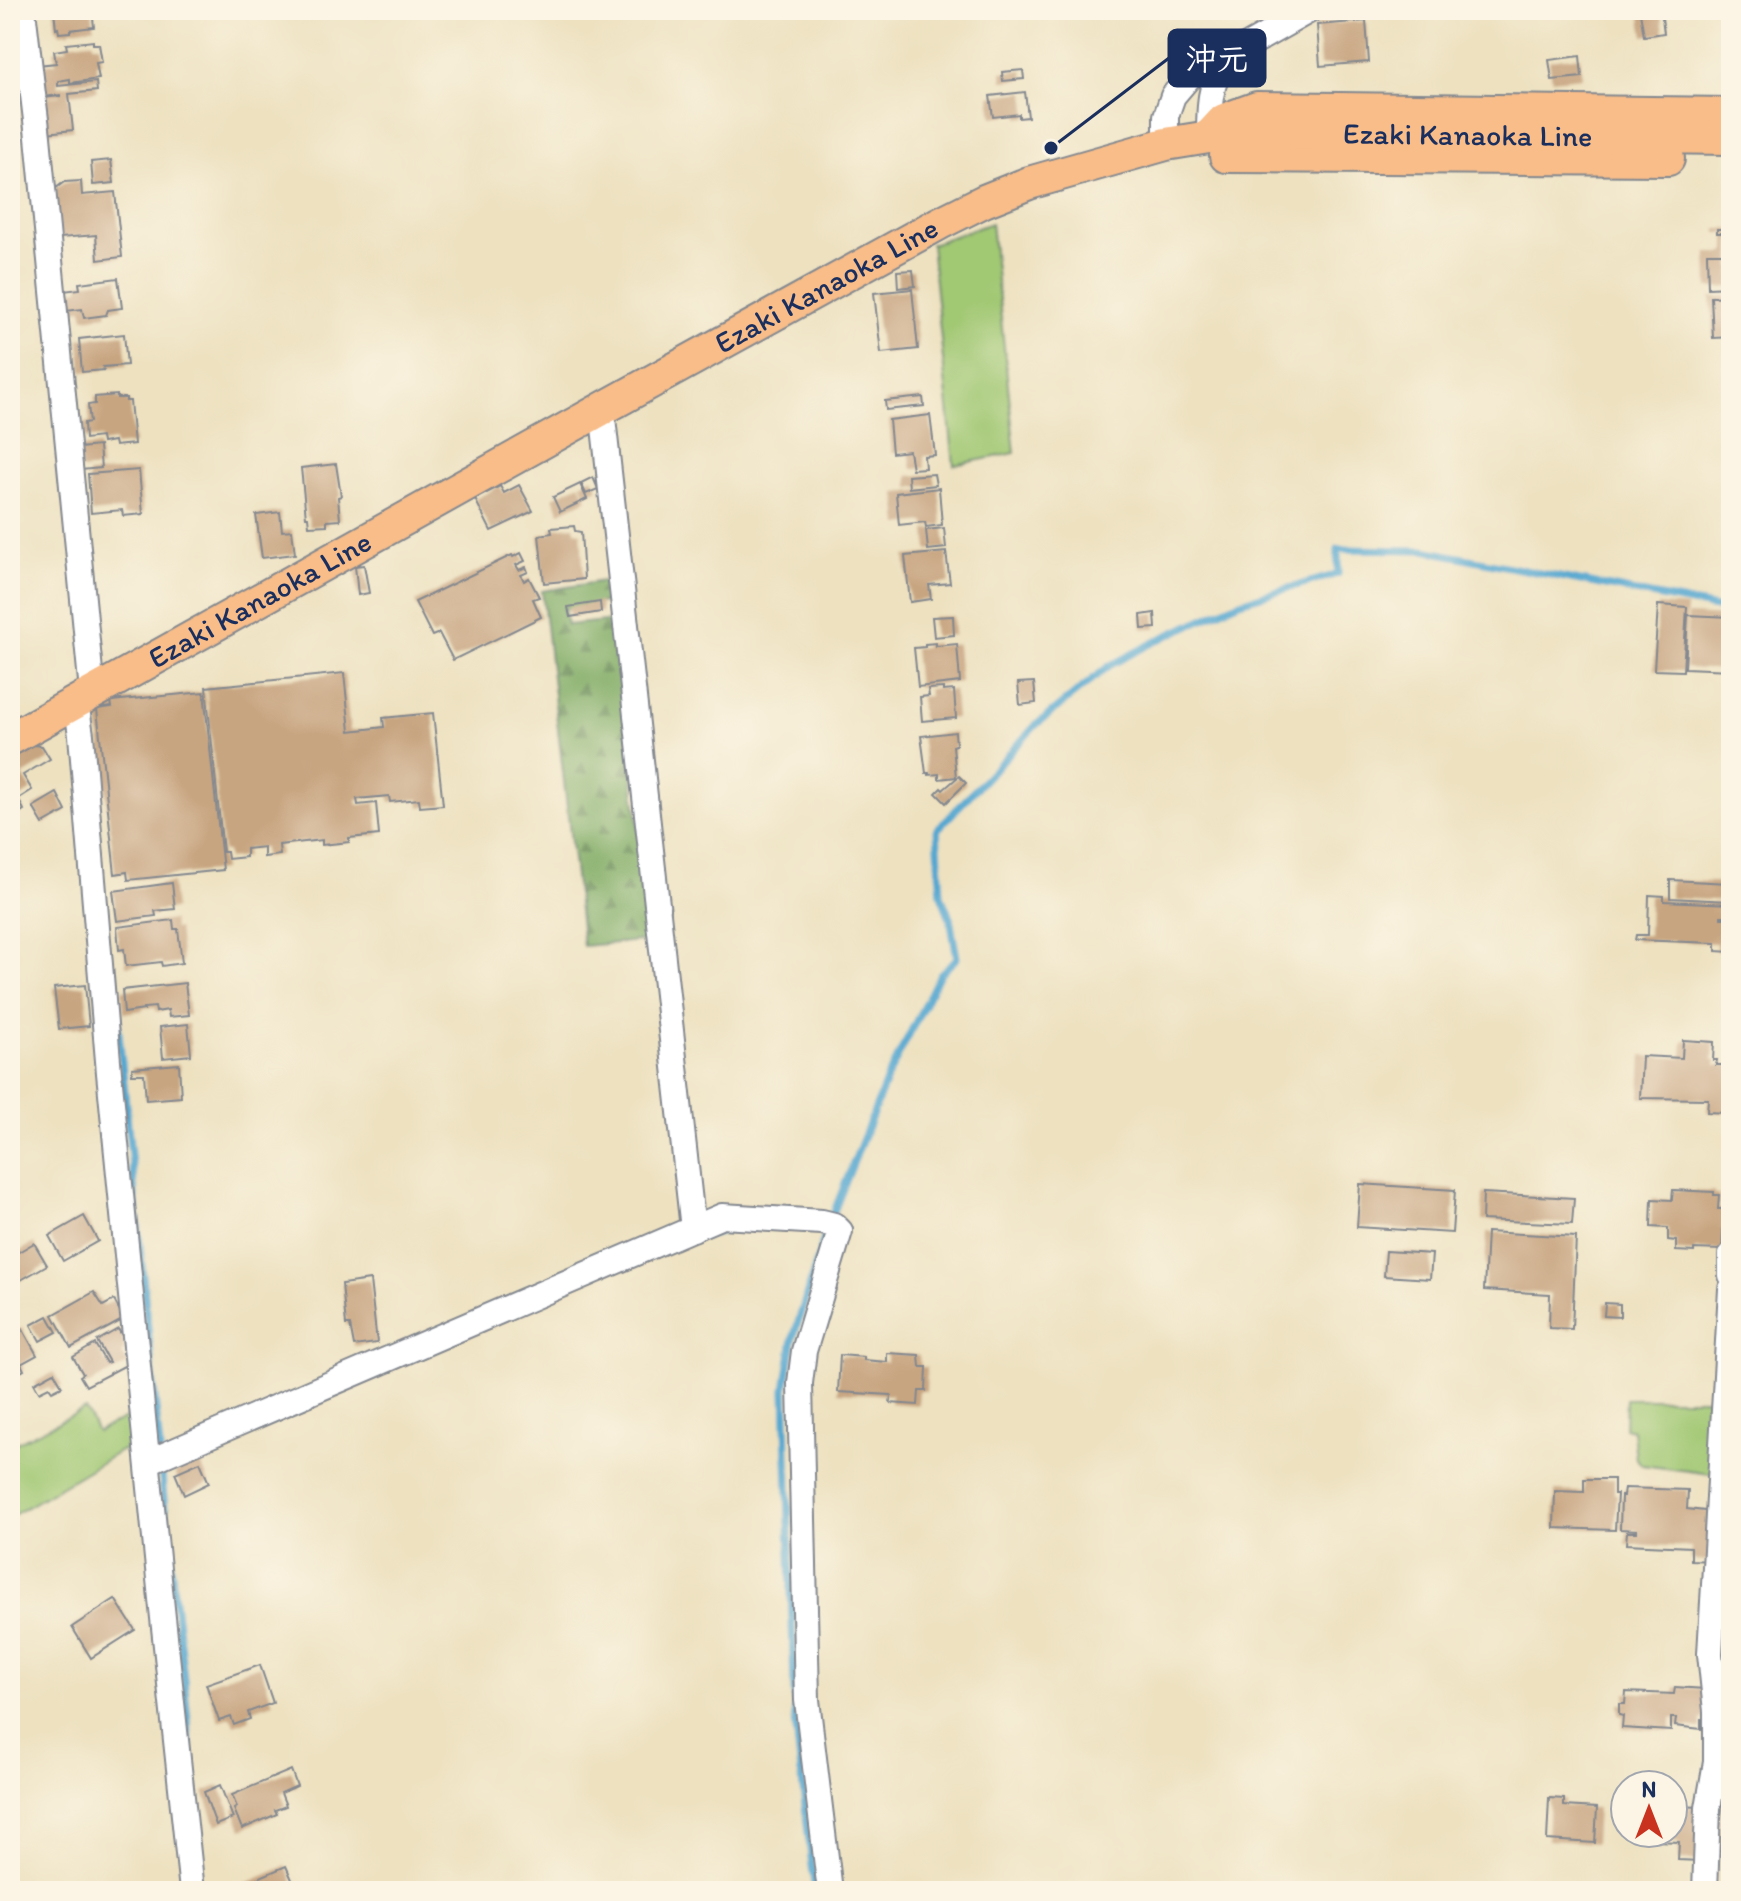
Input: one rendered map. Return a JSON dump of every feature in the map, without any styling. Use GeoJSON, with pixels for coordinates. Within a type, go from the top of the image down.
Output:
{"type":"FeatureCollection","features":[{"type":"Feature","properties":{"kind":"main road"},"geometry":{"type":"LineString","coordinates":[[1209,137],[1224,120],[1257,108],[1731,114]]}},
{"type":"Feature","properties":{"kind":"main road","name":"Ezaki Kanaoka Line"},"geometry":{"type":"LineString","coordinates":[[10,739],[940,223],[1029,183],[1166,144],[1209,137],[1293,133],[1731,138]]}},
{"type":"Feature","properties":{"kind":"main road"},"geometry":{"type":"LineString","coordinates":[[1166,144],[1192,156],[1731,159]]}},
{"type":"Feature","properties":{"kind":"street"},"geometry":{"type":"LineString","coordinates":[[23,10],[38,137],[84,697],[81,735],[109,1073],[156,1458],[192,1891]]}},
{"type":"Feature","properties":{"kind":"street"},"geometry":{"type":"LineString","coordinates":[[1166,144],[1166,116],[1173,96],[1190,76],[1310,10]]}},
{"type":"Feature","properties":{"kind":"street"},"geometry":{"type":"LineString","coordinates":[[1209,137],[1209,100],[1217,72],[1226,58]]}},
{"type":"Feature","properties":{"kind":"street"},"geometry":{"type":"LineString","coordinates":[[602,409],[693,1229]]}},
{"type":"Feature","properties":{"kind":"street"},"geometry":{"type":"LineString","coordinates":[[156,1458],[722,1216],[828,1224],[840,1231],[807,1336],[800,1383],[807,1700],[830,1891]]}},
{"type":"Feature","properties":{"kind":"street"},"geometry":{"type":"LineString","coordinates":[[1731,1255],[1731,1275]]}},
{"type":"Feature","properties":{"kind":"street"},"geometry":{"type":"LineString","coordinates":[[1705,1891],[1708,1808],[1716,1762],[1716,1711],[1710,1654],[1731,1289]]}},
{"type":"Feature","properties":{"kind":"green space"},"geometry":{"type":"Polygon","coordinates":[[[991,223],[1015,453],[954,465],[931,244],[991,223]]]}},
{"type":"Feature","properties":{"kind":"green space"},"geometry":{"type":"Polygon","coordinates":[[[610,580],[611,601],[564,609],[567,625],[614,620],[652,940],[583,946],[542,591],[610,580]]]}},
{"type":"Feature","properties":{"kind":"green space"},"geometry":{"type":"Polygon","coordinates":[[[1626,1399],[1716,1399],[1712,1474],[1642,1465],[1636,1459],[1633,1430],[1625,1428],[1626,1399]]]}},
{"type":"Feature","properties":{"kind":"green space"},"geometry":{"type":"Polygon","coordinates":[[[85,1409],[97,1432],[136,1413],[140,1452],[122,1450],[10,1517],[10,1446],[85,1409]]]}},
{"type":"Feature","properties":{"kind":"building"},"geometry":{"type":"Polygon","coordinates":[[[54,10],[92,10],[94,27],[59,33],[54,10]]]}},
{"type":"Feature","properties":{"kind":"building"},"geometry":{"type":"Polygon","coordinates":[[[1661,10],[1664,33],[1644,36],[1640,12],[1661,10]]]}},
{"type":"Feature","properties":{"kind":"building"},"geometry":{"type":"Polygon","coordinates":[[[1366,21],[1369,62],[1320,66],[1317,25],[1366,21]]]}},
{"type":"Feature","properties":{"kind":"building"},"geometry":{"type":"Polygon","coordinates":[[[93,41],[93,44],[99,44],[102,62],[96,63],[99,79],[70,83],[70,79],[58,81],[58,86],[96,82],[97,91],[69,94],[73,130],[46,133],[42,98],[60,95],[42,97],[38,65],[56,63],[54,51],[67,49],[66,44],[93,41]]]}},
{"type":"Feature","properties":{"kind":"building"},"geometry":{"type":"Polygon","coordinates":[[[1580,56],[1582,77],[1552,80],[1549,60],[1580,56]]]}},
{"type":"Feature","properties":{"kind":"building"},"geometry":{"type":"Polygon","coordinates":[[[1023,70],[1024,79],[1003,81],[1002,72],[1023,70]]]}},
{"type":"Feature","properties":{"kind":"building"},"geometry":{"type":"Polygon","coordinates":[[[1025,92],[1028,117],[1019,118],[1019,114],[993,117],[990,96],[1025,92]]]}},
{"type":"Feature","properties":{"kind":"building"},"geometry":{"type":"Polygon","coordinates":[[[111,160],[114,183],[93,185],[91,162],[111,160]]]}},
{"type":"Feature","properties":{"kind":"building"},"geometry":{"type":"Polygon","coordinates":[[[81,181],[82,195],[115,192],[122,257],[98,260],[96,235],[60,238],[55,189],[64,182],[81,181]]]}},
{"type":"Feature","properties":{"kind":"building"},"geometry":{"type":"Polygon","coordinates":[[[1717,229],[1731,229],[1731,287],[1708,288],[1707,253],[1726,253],[1726,233],[1717,233],[1717,229]]]}},
{"type":"Feature","properties":{"kind":"building"},"geometry":{"type":"Polygon","coordinates":[[[913,270],[915,286],[898,288],[897,271],[913,270]]]}},
{"type":"Feature","properties":{"kind":"building"},"geometry":{"type":"Polygon","coordinates":[[[118,278],[122,308],[108,310],[106,315],[84,318],[82,309],[66,311],[63,291],[80,289],[79,283],[118,278]]]}},
{"type":"Feature","properties":{"kind":"building"},"geometry":{"type":"Polygon","coordinates":[[[912,289],[918,349],[881,353],[874,293],[912,289]]]}},
{"type":"Feature","properties":{"kind":"building"},"geometry":{"type":"Polygon","coordinates":[[[1731,296],[1731,337],[1713,338],[1711,297],[1731,296]]]}},
{"type":"Feature","properties":{"kind":"building"},"geometry":{"type":"Polygon","coordinates":[[[124,334],[127,365],[82,372],[79,339],[124,334]]]}},
{"type":"Feature","properties":{"kind":"building"},"geometry":{"type":"Polygon","coordinates":[[[117,395],[117,398],[130,401],[134,444],[115,446],[114,441],[102,443],[101,437],[85,439],[84,423],[90,422],[88,405],[95,404],[95,397],[117,395]]]}},
{"type":"Feature","properties":{"kind":"building"},"geometry":{"type":"Polygon","coordinates":[[[923,397],[924,406],[886,410],[885,401],[923,397]]]}},
{"type":"Feature","properties":{"kind":"building"},"geometry":{"type":"Polygon","coordinates":[[[930,415],[935,455],[924,456],[925,468],[912,469],[909,451],[892,453],[889,420],[930,415]]]}},
{"type":"Feature","properties":{"kind":"building"},"geometry":{"type":"Polygon","coordinates":[[[99,446],[101,468],[81,470],[79,448],[99,446]]]}},
{"type":"Feature","properties":{"kind":"building"},"geometry":{"type":"Polygon","coordinates":[[[336,464],[341,496],[338,497],[340,520],[327,521],[327,525],[309,526],[301,468],[336,464]]]}},
{"type":"Feature","properties":{"kind":"building"},"geometry":{"type":"Polygon","coordinates":[[[139,470],[143,514],[123,516],[122,510],[91,513],[88,474],[139,470]]]}},
{"type":"Feature","properties":{"kind":"building"},"geometry":{"type":"Polygon","coordinates":[[[934,474],[936,485],[909,488],[908,476],[934,474]]]}},
{"type":"Feature","properties":{"kind":"building"},"geometry":{"type":"Polygon","coordinates":[[[593,477],[598,489],[586,494],[581,483],[593,477]]]}},
{"type":"Feature","properties":{"kind":"building"},"geometry":{"type":"Polygon","coordinates":[[[580,484],[587,499],[560,512],[553,497],[580,484]]]}},
{"type":"Feature","properties":{"kind":"building"},"geometry":{"type":"Polygon","coordinates":[[[519,485],[533,511],[491,531],[475,499],[500,486],[504,493],[519,485]]]}},
{"type":"Feature","properties":{"kind":"building"},"geometry":{"type":"Polygon","coordinates":[[[939,488],[942,525],[926,527],[925,522],[899,525],[896,493],[939,488]]]}},
{"type":"Feature","properties":{"kind":"building"},"geometry":{"type":"Polygon","coordinates":[[[280,512],[282,531],[292,530],[295,554],[262,558],[256,515],[280,512]]]}},
{"type":"Feature","properties":{"kind":"building"},"geometry":{"type":"Polygon","coordinates":[[[574,526],[575,531],[581,532],[584,579],[544,583],[539,535],[552,533],[551,528],[574,526]]]}},
{"type":"Feature","properties":{"kind":"building"},"geometry":{"type":"Polygon","coordinates":[[[944,528],[946,548],[928,550],[926,530],[944,528]]]}},
{"type":"Feature","properties":{"kind":"building"},"geometry":{"type":"Polygon","coordinates":[[[946,552],[950,583],[929,585],[931,599],[910,602],[905,556],[946,552]]]}},
{"type":"Feature","properties":{"kind":"building"},"geometry":{"type":"Polygon","coordinates":[[[521,553],[525,561],[516,565],[519,570],[526,567],[528,572],[521,575],[524,581],[529,578],[539,597],[533,599],[541,617],[453,660],[439,633],[432,636],[415,602],[521,553]]]}},
{"type":"Feature","properties":{"kind":"building"},"geometry":{"type":"Polygon","coordinates":[[[364,565],[369,593],[358,595],[355,566],[364,565]]]}},
{"type":"Feature","properties":{"kind":"building"},"geometry":{"type":"Polygon","coordinates":[[[600,602],[601,612],[570,617],[568,607],[600,602]]]}},
{"type":"Feature","properties":{"kind":"building"},"geometry":{"type":"Polygon","coordinates":[[[1658,605],[1687,607],[1683,671],[1654,670],[1658,605]]]}},
{"type":"Feature","properties":{"kind":"building"},"geometry":{"type":"Polygon","coordinates":[[[1155,613],[1156,628],[1142,629],[1141,615],[1155,613]]]}},
{"type":"Feature","properties":{"kind":"building"},"geometry":{"type":"Polygon","coordinates":[[[1688,615],[1731,617],[1731,670],[1685,668],[1688,615]]]}},
{"type":"Feature","properties":{"kind":"building"},"geometry":{"type":"Polygon","coordinates":[[[953,616],[954,635],[934,637],[932,617],[953,616]]]}},
{"type":"Feature","properties":{"kind":"building"},"geometry":{"type":"Polygon","coordinates":[[[936,643],[936,646],[957,644],[960,682],[918,687],[914,648],[936,643]]]}},
{"type":"Feature","properties":{"kind":"building"},"geometry":{"type":"Polygon","coordinates":[[[344,673],[350,731],[384,727],[383,718],[433,713],[443,805],[420,807],[419,799],[390,802],[389,796],[357,799],[358,805],[376,803],[379,835],[322,845],[322,840],[279,845],[280,855],[264,857],[264,847],[246,849],[246,857],[228,859],[227,852],[223,852],[206,687],[344,673]]]}},
{"type":"Feature","properties":{"kind":"building"},"geometry":{"type":"Polygon","coordinates":[[[1034,682],[1036,703],[1020,705],[1018,683],[1034,682]]]}},
{"type":"Feature","properties":{"kind":"building"},"geometry":{"type":"Polygon","coordinates":[[[943,688],[943,691],[954,690],[956,718],[922,721],[920,697],[929,696],[928,689],[943,688]]]}},
{"type":"Feature","properties":{"kind":"building"},"geometry":{"type":"Polygon","coordinates":[[[204,692],[223,870],[128,880],[127,872],[115,874],[97,709],[112,707],[111,701],[204,692]]]}},
{"type":"Feature","properties":{"kind":"building"},"geometry":{"type":"Polygon","coordinates":[[[955,732],[956,777],[939,779],[939,774],[929,775],[926,773],[921,736],[955,732]]]}},
{"type":"Feature","properties":{"kind":"building"},"geometry":{"type":"Polygon","coordinates":[[[34,745],[42,746],[50,759],[23,775],[32,790],[18,799],[24,810],[10,819],[10,758],[34,745]]]}},
{"type":"Feature","properties":{"kind":"building"},"geometry":{"type":"Polygon","coordinates":[[[959,776],[966,783],[946,803],[936,793],[959,776]]]}},
{"type":"Feature","properties":{"kind":"building"},"geometry":{"type":"Polygon","coordinates":[[[57,793],[66,811],[43,824],[33,807],[57,793]]]}},
{"type":"Feature","properties":{"kind":"building"},"geometry":{"type":"Polygon","coordinates":[[[1670,880],[1729,883],[1729,901],[1670,898],[1670,880]]]}},
{"type":"Feature","properties":{"kind":"building"},"geometry":{"type":"Polygon","coordinates":[[[172,883],[175,909],[155,911],[156,916],[117,921],[113,891],[172,883]]]}},
{"type":"Feature","properties":{"kind":"building"},"geometry":{"type":"Polygon","coordinates":[[[1649,895],[1664,896],[1664,901],[1731,904],[1731,916],[1721,918],[1731,918],[1731,952],[1716,951],[1716,943],[1635,940],[1636,935],[1648,935],[1649,895]]]}},
{"type":"Feature","properties":{"kind":"building"},"geometry":{"type":"Polygon","coordinates":[[[173,920],[174,929],[178,929],[182,963],[126,966],[124,949],[119,950],[117,927],[173,920]]]}},
{"type":"Feature","properties":{"kind":"building"},"geometry":{"type":"Polygon","coordinates":[[[185,983],[189,1015],[169,1017],[168,1010],[156,1012],[155,1007],[124,1013],[122,990],[185,983]]]}},
{"type":"Feature","properties":{"kind":"building"},"geometry":{"type":"Polygon","coordinates":[[[85,985],[89,1026],[59,1029],[54,988],[85,985]]]}},
{"type":"Feature","properties":{"kind":"building"},"geometry":{"type":"Polygon","coordinates":[[[188,1024],[191,1055],[163,1058],[160,1027],[188,1024]]]}},
{"type":"Feature","properties":{"kind":"building"},"geometry":{"type":"Polygon","coordinates":[[[1683,1040],[1714,1042],[1713,1060],[1717,1060],[1716,1065],[1731,1065],[1728,1113],[1707,1112],[1708,1099],[1640,1098],[1642,1056],[1682,1058],[1683,1040]]]}},
{"type":"Feature","properties":{"kind":"building"},"geometry":{"type":"Polygon","coordinates":[[[179,1064],[181,1097],[146,1100],[144,1074],[132,1074],[132,1068],[179,1064]]]}},
{"type":"Feature","properties":{"kind":"building"},"geometry":{"type":"Polygon","coordinates":[[[1360,1184],[1455,1190],[1452,1233],[1357,1227],[1360,1184]]]}},
{"type":"Feature","properties":{"kind":"building"},"geometry":{"type":"Polygon","coordinates":[[[1673,1190],[1714,1192],[1714,1195],[1719,1195],[1718,1209],[1724,1209],[1722,1250],[1676,1251],[1676,1241],[1668,1240],[1668,1228],[1651,1227],[1652,1199],[1672,1200],[1673,1190]]]}},
{"type":"Feature","properties":{"kind":"building"},"geometry":{"type":"Polygon","coordinates":[[[1483,1193],[1574,1198],[1572,1224],[1482,1220],[1483,1193]]]}},
{"type":"Feature","properties":{"kind":"building"},"geometry":{"type":"Polygon","coordinates":[[[84,1216],[98,1241],[63,1261],[49,1236],[84,1216]]]}},
{"type":"Feature","properties":{"kind":"building"},"geometry":{"type":"Polygon","coordinates":[[[1487,1232],[1576,1237],[1572,1329],[1549,1328],[1550,1294],[1484,1290],[1487,1232]]]}},
{"type":"Feature","properties":{"kind":"building"},"geometry":{"type":"Polygon","coordinates":[[[34,1243],[47,1265],[14,1284],[10,1277],[10,1257],[34,1243]]]}},
{"type":"Feature","properties":{"kind":"building"},"geometry":{"type":"Polygon","coordinates":[[[1386,1251],[1432,1254],[1430,1279],[1384,1276],[1386,1251]]]}},
{"type":"Feature","properties":{"kind":"building"},"geometry":{"type":"Polygon","coordinates":[[[370,1280],[377,1343],[354,1346],[350,1325],[346,1325],[342,1284],[370,1280]]]}},
{"type":"Feature","properties":{"kind":"building"},"geometry":{"type":"Polygon","coordinates":[[[94,1292],[103,1306],[114,1300],[124,1319],[71,1348],[53,1315],[94,1292]]]}},
{"type":"Feature","properties":{"kind":"building"},"geometry":{"type":"Polygon","coordinates":[[[1605,1303],[1620,1304],[1620,1317],[1604,1316],[1605,1303]]]}},
{"type":"Feature","properties":{"kind":"building"},"geometry":{"type":"Polygon","coordinates":[[[48,1316],[57,1332],[40,1341],[31,1325],[48,1316]]]}},
{"type":"Feature","properties":{"kind":"building"},"geometry":{"type":"Polygon","coordinates":[[[22,1328],[37,1355],[21,1364],[24,1370],[12,1377],[10,1335],[22,1328]]]}},
{"type":"Feature","properties":{"kind":"building"},"geometry":{"type":"Polygon","coordinates":[[[118,1329],[124,1339],[122,1353],[128,1364],[86,1386],[73,1357],[95,1344],[106,1363],[109,1362],[97,1341],[118,1329]]]}},
{"type":"Feature","properties":{"kind":"building"},"geometry":{"type":"Polygon","coordinates":[[[887,1353],[919,1355],[920,1367],[927,1367],[926,1391],[919,1391],[918,1405],[890,1403],[891,1395],[838,1392],[840,1355],[887,1362],[887,1353]]]}},
{"type":"Feature","properties":{"kind":"building"},"geometry":{"type":"Polygon","coordinates":[[[54,1372],[62,1386],[39,1392],[34,1383],[54,1372]]]}},
{"type":"Feature","properties":{"kind":"building"},"geometry":{"type":"Polygon","coordinates":[[[200,1462],[209,1483],[184,1495],[175,1473],[200,1462]]]}},
{"type":"Feature","properties":{"kind":"building"},"geometry":{"type":"Polygon","coordinates":[[[1584,1479],[1614,1479],[1614,1494],[1617,1494],[1615,1530],[1554,1528],[1555,1491],[1584,1492],[1584,1479]]]}},
{"type":"Feature","properties":{"kind":"building"},"geometry":{"type":"Polygon","coordinates":[[[1624,1488],[1688,1490],[1687,1509],[1714,1512],[1712,1561],[1691,1560],[1691,1547],[1626,1544],[1627,1532],[1637,1530],[1620,1529],[1624,1488]]]}},
{"type":"Feature","properties":{"kind":"building"},"geometry":{"type":"Polygon","coordinates":[[[115,1599],[135,1630],[91,1658],[72,1627],[115,1599]]]}},
{"type":"Feature","properties":{"kind":"building"},"geometry":{"type":"Polygon","coordinates":[[[260,1665],[273,1703],[248,1712],[250,1719],[234,1725],[231,1717],[219,1721],[206,1684],[260,1665]]]}},
{"type":"Feature","properties":{"kind":"building"},"geometry":{"type":"Polygon","coordinates":[[[1675,1687],[1705,1689],[1701,1729],[1675,1726],[1676,1718],[1671,1718],[1671,1731],[1622,1728],[1623,1716],[1619,1715],[1619,1704],[1625,1704],[1626,1692],[1674,1694],[1675,1687]]]}},
{"type":"Feature","properties":{"kind":"building"},"geometry":{"type":"Polygon","coordinates":[[[291,1770],[297,1786],[281,1793],[286,1806],[275,1810],[277,1814],[242,1829],[232,1795],[291,1770]]]}},
{"type":"Feature","properties":{"kind":"building"},"geometry":{"type":"Polygon","coordinates":[[[220,1785],[233,1818],[216,1825],[204,1792],[220,1785]]]}},
{"type":"Feature","properties":{"kind":"building"},"geometry":{"type":"Polygon","coordinates":[[[1723,1797],[1731,1798],[1731,1851],[1718,1850],[1723,1797]]]}},
{"type":"Feature","properties":{"kind":"building"},"geometry":{"type":"Polygon","coordinates":[[[1549,1798],[1564,1799],[1564,1806],[1597,1808],[1595,1843],[1547,1840],[1549,1798]]]}},
{"type":"Feature","properties":{"kind":"building"},"geometry":{"type":"Polygon","coordinates":[[[1689,1807],[1703,1807],[1700,1861],[1678,1860],[1679,1849],[1689,1849],[1689,1807]]]}},
{"type":"Feature","properties":{"kind":"building"},"geometry":{"type":"Polygon","coordinates":[[[286,1866],[297,1891],[228,1891],[286,1866]]]}},
{"type":"Feature","properties":{"kind":"waterway"},"geometry":{"type":"LineString","coordinates":[[815,1891],[795,1719],[785,1390],[793,1339],[825,1234],[888,1076],[940,974],[957,958],[950,918],[941,895],[937,830],[1036,725],[1109,666],[1240,602],[1338,574],[1338,549],[1424,550],[1731,611]]}},
{"type":"Feature","properties":{"kind":"waterway"},"geometry":{"type":"LineString","coordinates":[[113,973],[160,1450]]}},
{"type":"Feature","properties":{"kind":"waterway"},"geometry":{"type":"LineString","coordinates":[[704,1236],[739,1228]]}},
{"type":"Feature","properties":{"kind":"waterway"},"geometry":{"type":"LineString","coordinates":[[161,1462],[192,1784]]}},
{"type":"Feature","properties":{"kind":"place","name":"沖元"},"geometry":{"type":"Point","coordinates":[1051,148]}}]}
